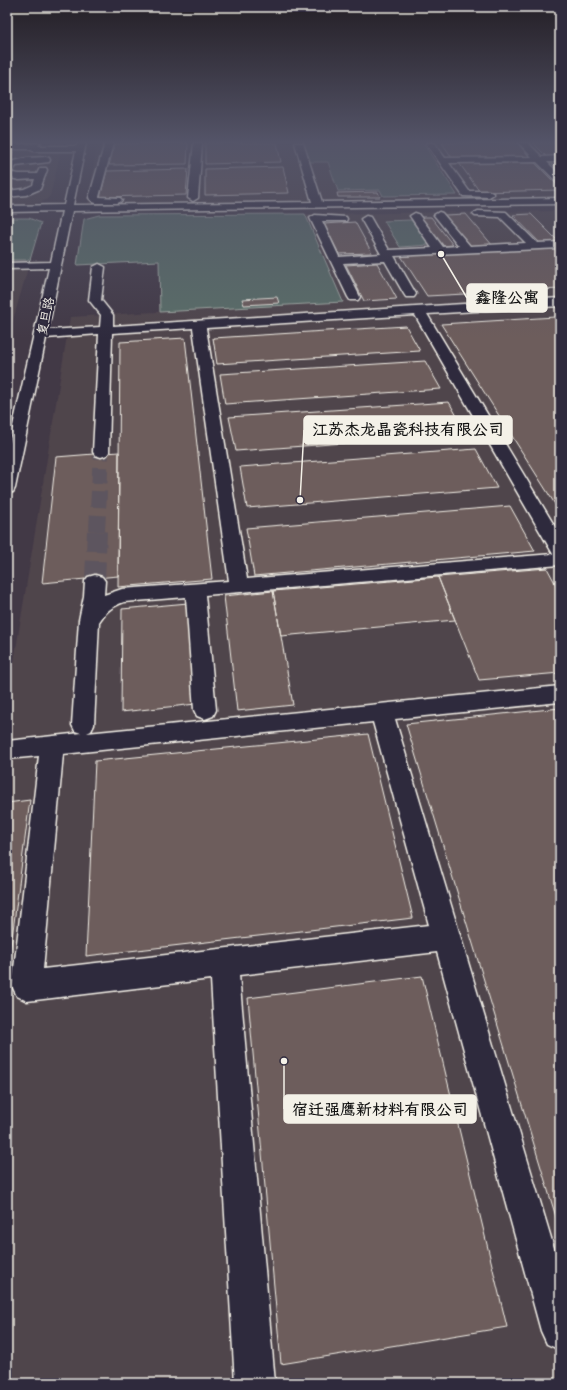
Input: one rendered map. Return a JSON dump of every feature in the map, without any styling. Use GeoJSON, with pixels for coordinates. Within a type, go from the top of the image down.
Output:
{"type":"FeatureCollection","features":[{"type":"Feature","properties":{"kind":"street"},"geometry":{"type":"LineString","coordinates":[[68,210],[168,208]]}},
{"type":"Feature","properties":{"kind":"street"},"geometry":{"type":"LineString","coordinates":[[354,297],[315,218],[488,208]]}},
{"type":"Feature","properties":{"kind":"street"},"geometry":{"type":"LineString","coordinates":[[7,210],[367,216]]}},
{"type":"Feature","properties":{"kind":"street","name":"复旦路"},"geometry":{"type":"LineString","coordinates":[[7,488],[10,464],[41,334],[68,210]]}},
{"type":"Feature","properties":{"kind":"street"},"geometry":{"type":"LineString","coordinates":[[466,214],[518,214]]}},
{"type":"Feature","properties":{"kind":"street"},"geometry":{"type":"LineString","coordinates":[[503,214],[534,246]]}},
{"type":"Feature","properties":{"kind":"street"},"geometry":{"type":"LineString","coordinates":[[439,215],[467,249]]}},
{"type":"Feature","properties":{"kind":"street"},"geometry":{"type":"LineString","coordinates":[[440,251],[411,216],[453,215]]}},
{"type":"Feature","properties":{"kind":"street"},"geometry":{"type":"LineString","coordinates":[[367,216],[410,294]]}},
{"type":"Feature","properties":{"kind":"street"},"geometry":{"type":"LineString","coordinates":[[336,260],[467,249],[560,245]]}},
{"type":"Feature","properties":{"kind":"street"},"geometry":{"type":"LineString","coordinates":[[7,279],[10,266],[56,265]]}},
{"type":"Feature","properties":{"kind":"street"},"geometry":{"type":"LineString","coordinates":[[99,267],[95,300],[107,315],[101,452]]}},
{"type":"Feature","properties":{"kind":"street"},"geometry":{"type":"LineString","coordinates":[[41,334],[419,311],[558,305]]}},
{"type":"Feature","properties":{"kind":"street"},"geometry":{"type":"LineString","coordinates":[[419,311],[560,550]]}},
{"type":"Feature","properties":{"kind":"street"},"geometry":{"type":"LineString","coordinates":[[199,325],[239,586]]}},
{"type":"Feature","properties":{"kind":"street"},"geometry":{"type":"LineString","coordinates":[[89,622],[99,606],[122,596],[560,559]]}},
{"type":"Feature","properties":{"kind":"street"},"geometry":{"type":"LineString","coordinates":[[83,725],[89,622],[95,581]]}},
{"type":"Feature","properties":{"kind":"street"},"geometry":{"type":"LineString","coordinates":[[195,590],[205,710]]}},
{"type":"Feature","properties":{"kind":"street"},"geometry":{"type":"LineString","coordinates":[[7,750],[560,694]]}},
{"type":"Feature","properties":{"kind":"street"},"geometry":{"type":"LineString","coordinates":[[382,712],[560,1331]]}},
{"type":"Feature","properties":{"kind":"street"},"geometry":{"type":"LineString","coordinates":[[52,746],[27,986],[447,937]]}},
{"type":"Feature","properties":{"kind":"street"},"geometry":{"type":"LineString","coordinates":[[224,963],[255,1383]]}},
{"type":"Feature","properties":{"kind":"shaded area"},"geometry":{"type":"Polygon","coordinates":[[[560,211],[560,1383],[7,1383],[7,704],[70,317],[343,301],[305,214],[560,211]]]}},
{"type":"Feature","properties":{"kind":"shaded area"},"geometry":{"type":"Polygon","coordinates":[[[7,218],[29,218],[41,223],[7,341],[7,218]]]}},
{"type":"Feature","properties":{"kind":"green space"},"geometry":{"type":"Polygon","coordinates":[[[305,214],[343,302],[160,312],[159,261],[77,265],[84,219],[99,215],[305,214]]]}},
{"type":"Feature","properties":{"kind":"green space"},"geometry":{"type":"Polygon","coordinates":[[[12,218],[29,218],[41,223],[30,260],[7,260],[7,226],[12,218]]]}},
{"type":"Feature","properties":{"kind":"green space"},"geometry":{"type":"Polygon","coordinates":[[[411,220],[429,245],[400,247],[384,221],[411,220]]]}},
{"type":"Feature","properties":{"kind":"building"},"geometry":{"type":"Polygon","coordinates":[[[466,214],[493,246],[471,247],[445,215],[466,214]]]}},
{"type":"Feature","properties":{"kind":"building"},"geometry":{"type":"Polygon","coordinates":[[[531,214],[559,242],[540,243],[513,215],[531,214]]]}},
{"type":"Feature","properties":{"kind":"building"},"geometry":{"type":"Polygon","coordinates":[[[421,217],[431,217],[453,245],[442,246],[421,217]]]}},
{"type":"Feature","properties":{"kind":"building"},"geometry":{"type":"Polygon","coordinates":[[[355,222],[372,253],[339,254],[324,224],[355,222]]]}},
{"type":"Feature","properties":{"kind":"building"},"geometry":{"type":"Polygon","coordinates":[[[560,248],[560,289],[427,296],[401,256],[560,248]]]}},
{"type":"Feature","properties":{"kind":"building"},"geometry":{"type":"Polygon","coordinates":[[[377,263],[397,299],[364,301],[346,265],[377,263]]]}},
{"type":"Feature","properties":{"kind":"building"},"geometry":{"type":"Polygon","coordinates":[[[277,297],[279,303],[244,305],[242,299],[277,297]]]}},
{"type":"Feature","properties":{"kind":"building"},"geometry":{"type":"Polygon","coordinates":[[[555,317],[560,322],[560,512],[441,324],[555,317]]]}},
{"type":"Feature","properties":{"kind":"building"},"geometry":{"type":"Polygon","coordinates":[[[406,326],[420,351],[217,364],[213,338],[406,326]]]}},
{"type":"Feature","properties":{"kind":"building"},"geometry":{"type":"Polygon","coordinates":[[[185,338],[212,579],[118,587],[120,342],[185,338]]]}},
{"type":"Feature","properties":{"kind":"building"},"geometry":{"type":"Polygon","coordinates":[[[425,361],[441,389],[225,404],[220,374],[425,361]]]}},
{"type":"Feature","properties":{"kind":"building"},"geometry":{"type":"Polygon","coordinates":[[[449,402],[467,434],[236,451],[229,417],[449,402]]]}},
{"type":"Feature","properties":{"kind":"building"},"geometry":{"type":"Polygon","coordinates":[[[476,449],[497,488],[247,508],[240,467],[476,449]]]}},
{"type":"Feature","properties":{"kind":"building"},"geometry":{"type":"Polygon","coordinates":[[[119,452],[118,576],[42,583],[56,457],[119,452]]]}},
{"type":"Feature","properties":{"kind":"building"},"geometry":{"type":"Polygon","coordinates":[[[510,506],[535,551],[254,576],[246,528],[510,506]]]}},
{"type":"Feature","properties":{"kind":"building"},"geometry":{"type":"Polygon","coordinates":[[[547,568],[560,592],[560,673],[479,680],[438,577],[547,568]]]}},
{"type":"Feature","properties":{"kind":"building"},"geometry":{"type":"Polygon","coordinates":[[[438,577],[455,620],[281,636],[273,591],[438,577]]]}},
{"type":"Feature","properties":{"kind":"building"},"geometry":{"type":"Polygon","coordinates":[[[273,591],[293,705],[237,711],[224,596],[273,591]]]}},
{"type":"Feature","properties":{"kind":"building"},"geometry":{"type":"Polygon","coordinates":[[[188,603],[196,704],[121,712],[122,609],[188,603]]]}},
{"type":"Feature","properties":{"kind":"building"},"geometry":{"type":"Polygon","coordinates":[[[560,708],[560,1230],[406,724],[560,708]]]}},
{"type":"Feature","properties":{"kind":"building"},"geometry":{"type":"Polygon","coordinates":[[[368,734],[413,918],[86,956],[95,761],[368,734]]]}},
{"type":"Feature","properties":{"kind":"building"},"geometry":{"type":"Polygon","coordinates":[[[30,800],[9,961],[7,961],[7,803],[30,800]]]}},
{"type":"Feature","properties":{"kind":"building"},"geometry":{"type":"Polygon","coordinates":[[[422,976],[507,1327],[281,1364],[248,998],[422,976]]]}},
{"type":"Feature","properties":{"kind":"tunnel"},"geometry":{"type":"LineString","coordinates":[[97,531],[101,452]]}},
{"type":"Feature","properties":{"kind":"tunnel"},"geometry":{"type":"LineString","coordinates":[[95,581],[97,530]]}},
{"type":"Feature","properties":{"kind":"place","name":"鑫隆公寓"},"geometry":{"type":"Point","coordinates":[441,254]}},
{"type":"Feature","properties":{"kind":"place","name":"江苏杰龙晶瓷科技有限公司"},"geometry":{"type":"Point","coordinates":[300,500]}},
{"type":"Feature","properties":{"kind":"place","name":"宿迁强鹰新材料有限公司"},"geometry":{"type":"Point","coordinates":[284,1061]}}]}
